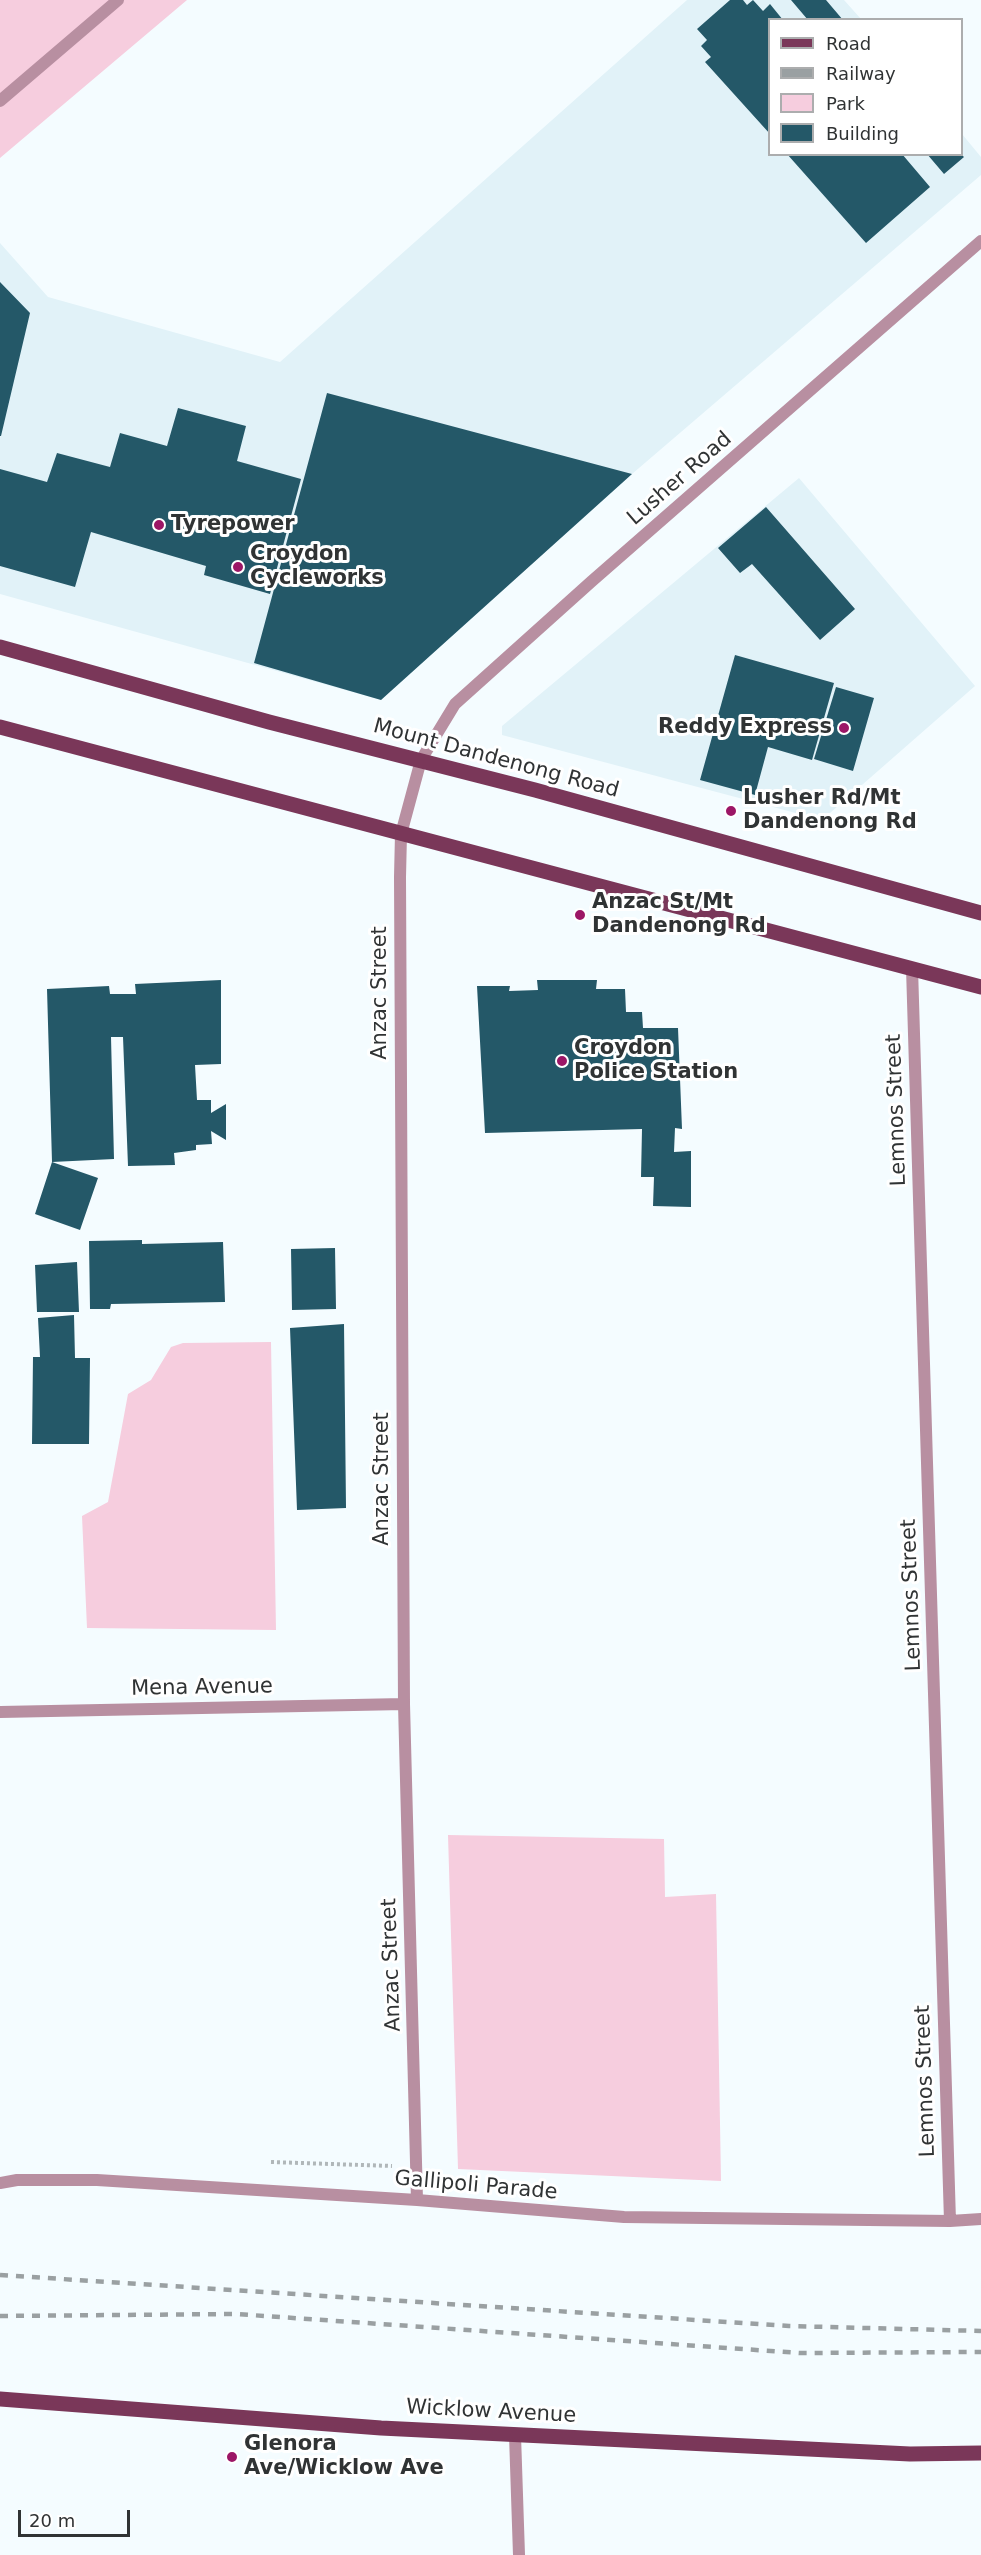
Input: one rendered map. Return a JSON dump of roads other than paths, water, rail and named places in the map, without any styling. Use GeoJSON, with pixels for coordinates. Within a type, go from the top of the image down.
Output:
{"type":"FeatureCollection","features":[{"type":"Feature","properties":{"kind":"main road","name":"Mount Dandenong Road"},"geometry":{"type":"LineString","coordinates":[[0,648],[981,913]]}},
{"type":"Feature","properties":{"kind":"main road"},"geometry":{"type":"LineString","coordinates":[[0,728],[289,802],[400,834],[981,987]]}},
{"type":"Feature","properties":{"kind":"main road","name":"Wicklow Avenue"},"geometry":{"type":"LineString","coordinates":[[0,2399],[381,2428],[910,2454],[981,2453]]}},
{"type":"Feature","properties":{"kind":"street"},"geometry":{"type":"LineString","coordinates":[[0,101],[118,0]]}},
{"type":"Feature","properties":{"kind":"street","name":"Lusher Road"},"geometry":{"type":"LineString","coordinates":[[421,760],[455,704],[600,573],[981,241]]}},
{"type":"Feature","properties":{"kind":"street","name":"Anzac Street"},"geometry":{"type":"LineString","coordinates":[[417,2200],[404,1704],[400,834],[421,760]]}},
{"type":"Feature","properties":{"kind":"street","name":"Lemnos Street"},"geometry":{"type":"LineString","coordinates":[[912,968],[950,2222]]}},
{"type":"Feature","properties":{"kind":"street","name":"Mena Avenue"},"geometry":{"type":"LineString","coordinates":[[0,1712],[404,1704]]}},
{"type":"Feature","properties":{"kind":"street","name":"Gallipoli Parade"},"geometry":{"type":"LineString","coordinates":[[0,2182],[17,2180],[97,2181],[417,2200],[624,2217],[950,2222],[981,2219]]}},
{"type":"Feature","properties":{"kind":"street"},"geometry":{"type":"LineString","coordinates":[[515,2435],[519,2555]]}},
{"type":"Feature","properties":{"kind":"railway"},"geometry":{"type":"LineString","coordinates":[[0,2275],[789,2326],[981,2331]]}},
{"type":"Feature","properties":{"kind":"railway"},"geometry":{"type":"LineString","coordinates":[[0,2316],[236,2314],[800,2353],[981,2352]]}},
{"type":"Feature","properties":{"kind":"place","name":"Tyrepower"},"geometry":{"type":"Point","coordinates":[159,525]}},
{"type":"Feature","properties":{"kind":"place","name":"Croydon Cycleworks"},"geometry":{"type":"Point","coordinates":[238,567]}},
{"type":"Feature","properties":{"kind":"place","name":"Reddy Express"},"geometry":{"type":"Point","coordinates":[844,728]}},
{"type":"Feature","properties":{"kind":"place","name":"Lusher Rd/Mt Dandenong Rd"},"geometry":{"type":"Point","coordinates":[731,811]}},
{"type":"Feature","properties":{"kind":"place","name":"Anzac St/Mt Dandenong Rd"},"geometry":{"type":"Point","coordinates":[580,915]}},
{"type":"Feature","properties":{"kind":"place","name":"Croydon Police Station"},"geometry":{"type":"Point","coordinates":[562,1061]}},
{"type":"Feature","properties":{"kind":"place","name":"Glenora Ave/Wicklow Ave"},"geometry":{"type":"Point","coordinates":[232,2457]}}]}
